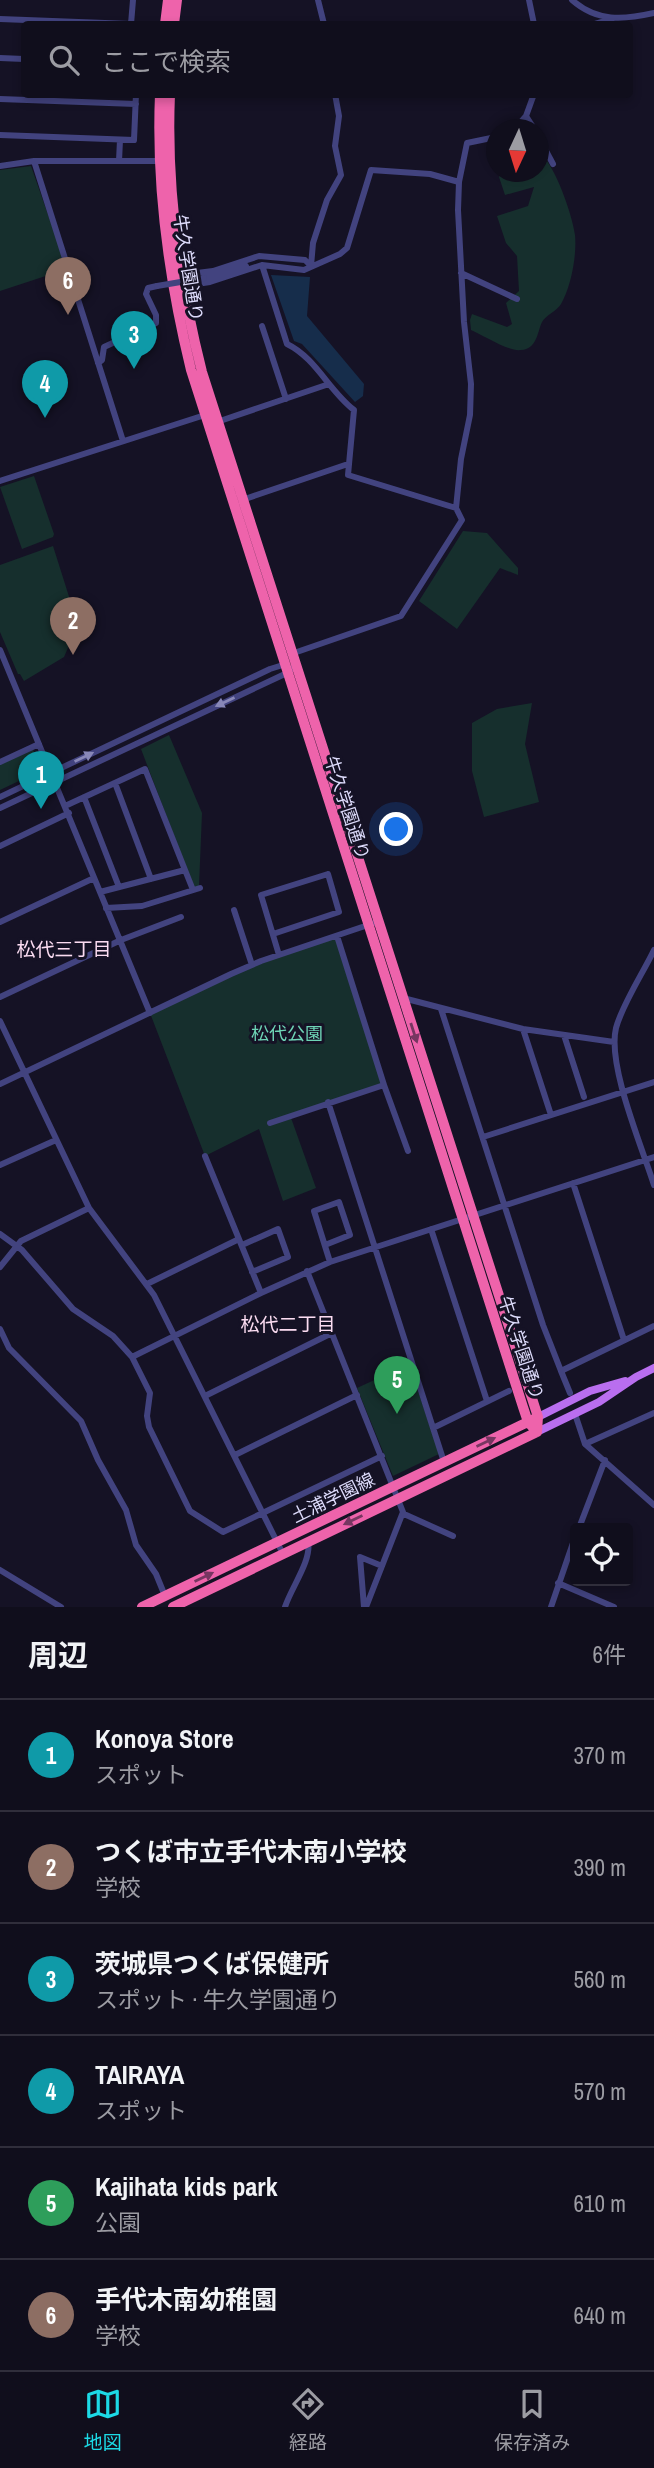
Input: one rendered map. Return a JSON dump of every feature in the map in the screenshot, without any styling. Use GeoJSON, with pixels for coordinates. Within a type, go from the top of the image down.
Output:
{"type":"FeatureCollection","features":[{"type":"Feature","properties":{"kind":"highway"},"geometry":{"type":"LineString","coordinates":[[164,21],[167,0]]}},
{"type":"Feature","properties":{"kind":"highway"},"geometry":{"type":"LineString","coordinates":[[174,21],[177,0]]}},
{"type":"Feature","properties":{"kind":"highway","name":"牛久学園通り"},"geometry":{"type":"LineString","coordinates":[[160,98],[165,161],[181,275],[212,416],[288,668],[537,1432]]}},
{"type":"Feature","properties":{"kind":"highway","name":"牛久学園通り"},"geometry":{"type":"LineString","coordinates":[[170,98],[164,222],[173,288],[186,350],[242,500],[291,654],[288,668]]}},
{"type":"Feature","properties":{"kind":"highway","name":"牛久学園通り"},"geometry":{"type":"LineString","coordinates":[[373,924],[403,999],[468,1217]]}},
{"type":"Feature","properties":{"kind":"highway","name":"土浦学園線"},"geometry":{"type":"LineString","coordinates":[[142,1607],[533,1420]]}},
{"type":"Feature","properties":{"kind":"highway","name":"土浦学園線"},"geometry":{"type":"LineString","coordinates":[[173,1607],[537,1432]]}},
{"type":"Feature","properties":{"kind":"main road"},"geometry":{"type":"LineString","coordinates":[[537,1432],[575,1414],[654,1368]]}},
{"type":"Feature","properties":{"kind":"main road"},"geometry":{"type":"LineString","coordinates":[[533,1420],[590,1391],[636,1377]]}},
{"type":"Feature","properties":{"kind":"street"},"geometry":{"type":"LineString","coordinates":[[131,21],[133,0]]}},
{"type":"Feature","properties":{"kind":"street"},"geometry":{"type":"LineString","coordinates":[[318,0],[323,21]]}},
{"type":"Feature","properties":{"kind":"street"},"geometry":{"type":"LineString","coordinates":[[529,0],[533,21]]}},
{"type":"Feature","properties":{"kind":"street"},"geometry":{"type":"LineString","coordinates":[[572,0],[593,14],[612,19]]}},
{"type":"Feature","properties":{"kind":"street"},"geometry":{"type":"LineString","coordinates":[[605,21],[654,13]]}},
{"type":"Feature","properties":{"kind":"street"},"geometry":{"type":"LineString","coordinates":[[0,19],[52,21]]}},
{"type":"Feature","properties":{"kind":"street"},"geometry":{"type":"LineString","coordinates":[[0,58],[21,59]]}},
{"type":"Feature","properties":{"kind":"street"},"geometry":{"type":"LineString","coordinates":[[0,135],[134,140],[136,98]]}},
{"type":"Feature","properties":{"kind":"street"},"geometry":{"type":"LineString","coordinates":[[310,266],[313,243],[327,201],[341,176],[335,146],[340,116],[336,98]]}},
{"type":"Feature","properties":{"kind":"street"},"geometry":{"type":"LineString","coordinates":[[523,119],[533,98]]}},
{"type":"Feature","properties":{"kind":"street"},"geometry":{"type":"LineString","coordinates":[[0,99],[136,104]]}},
{"type":"Feature","properties":{"kind":"street"},"geometry":{"type":"LineString","coordinates":[[291,654],[401,616],[462,520],[456,508],[461,459],[470,415],[471,384],[461,273],[459,182],[467,143],[486,139]]}},
{"type":"Feature","properties":{"kind":"street"},"geometry":{"type":"LineString","coordinates":[[119,161],[120,140]]}},
{"type":"Feature","properties":{"kind":"street"},"geometry":{"type":"LineString","coordinates":[[549,157],[553,164]]}},
{"type":"Feature","properties":{"kind":"street"},"geometry":{"type":"LineString","coordinates":[[0,166],[34,161],[165,161]]}},
{"type":"Feature","properties":{"kind":"street"},"geometry":{"type":"LineString","coordinates":[[34,161],[123,441]]}},
{"type":"Feature","properties":{"kind":"street"},"geometry":{"type":"LineString","coordinates":[[183,286],[210,282],[262,265],[304,270],[340,254],[347,248],[370,170],[430,174],[459,182]]}},
{"type":"Feature","properties":{"kind":"street"},"geometry":{"type":"LineString","coordinates":[[181,275],[213,271],[259,256],[306,260],[310,266]]}},
{"type":"Feature","properties":{"kind":"street"},"geometry":{"type":"LineString","coordinates":[[97,363],[102,360],[104,346],[156,323],[156,315],[146,294],[148,288],[204,278],[259,262],[310,266]]}},
{"type":"Feature","properties":{"kind":"street"},"geometry":{"type":"LineString","coordinates":[[262,265],[287,344],[309,360],[340,399],[354,410],[348,475],[456,508]]}},
{"type":"Feature","properties":{"kind":"street"},"geometry":{"type":"LineString","coordinates":[[461,273],[517,299]]}},
{"type":"Feature","properties":{"kind":"street"},"geometry":{"type":"LineString","coordinates":[[262,326],[286,399]]}},
{"type":"Feature","properties":{"kind":"street"},"geometry":{"type":"LineString","coordinates":[[0,481],[123,441],[286,399],[328,384]]}},
{"type":"Feature","properties":{"kind":"street"},"geometry":{"type":"LineString","coordinates":[[242,500],[348,464]]}},
{"type":"Feature","properties":{"kind":"street"},"geometry":{"type":"LineString","coordinates":[[0,650],[150,1013]]}},
{"type":"Feature","properties":{"kind":"street"},"geometry":{"type":"LineString","coordinates":[[0,797],[288,668]]}},
{"type":"Feature","properties":{"kind":"street"},"geometry":{"type":"LineString","coordinates":[[0,808],[288,668]]}},
{"type":"Feature","properties":{"kind":"street"},"geometry":{"type":"LineString","coordinates":[[0,762],[39,744]]}},
{"type":"Feature","properties":{"kind":"street"},"geometry":{"type":"LineString","coordinates":[[0,846],[84,797],[145,769],[185,870],[196,889],[142,906],[106,908]]}},
{"type":"Feature","properties":{"kind":"street"},"geometry":{"type":"LineString","coordinates":[[115,783],[151,879]]}},
{"type":"Feature","properties":{"kind":"street"},"geometry":{"type":"LineString","coordinates":[[84,797],[119,887]]}},
{"type":"Feature","properties":{"kind":"street"},"geometry":{"type":"LineString","coordinates":[[100,892],[185,870]]}},
{"type":"Feature","properties":{"kind":"street"},"geometry":{"type":"LineString","coordinates":[[273,934],[339,912],[328,874],[261,895],[279,955]]}},
{"type":"Feature","properties":{"kind":"street"},"geometry":{"type":"LineString","coordinates":[[0,922],[94,878]]}},
{"type":"Feature","properties":{"kind":"street"},"geometry":{"type":"LineString","coordinates":[[234,910],[252,965]]}},
{"type":"Feature","properties":{"kind":"street"},"geometry":{"type":"LineString","coordinates":[[0,997],[121,940],[181,917]]}},
{"type":"Feature","properties":{"kind":"street"},"geometry":{"type":"LineString","coordinates":[[0,1084],[252,965],[373,924]]}},
{"type":"Feature","properties":{"kind":"street"},"geometry":{"type":"LineString","coordinates":[[337,936],[408,1152]]}},
{"type":"Feature","properties":{"kind":"street"},"geometry":{"type":"LineString","coordinates":[[654,950],[617,1024],[614,1042],[615,1067],[654,1185]]}},
{"type":"Feature","properties":{"kind":"street"},"geometry":{"type":"LineString","coordinates":[[403,999],[523,1029],[614,1042]]}},
{"type":"Feature","properties":{"kind":"street"},"geometry":{"type":"LineString","coordinates":[[441,1009],[543,1325],[570,1393]]}},
{"type":"Feature","properties":{"kind":"street"},"geometry":{"type":"LineString","coordinates":[[0,1021],[89,1208],[147,1284],[175,1334],[283,1554]]}},
{"type":"Feature","properties":{"kind":"street"},"geometry":{"type":"LineString","coordinates":[[523,1029],[551,1115]]}},
{"type":"Feature","properties":{"kind":"street"},"geometry":{"type":"LineString","coordinates":[[564,1035],[584,1097]]}},
{"type":"Feature","properties":{"kind":"street"},"geometry":{"type":"LineString","coordinates":[[482,1137],[654,1082]]}},
{"type":"Feature","properties":{"kind":"street"},"geometry":{"type":"LineString","coordinates":[[270,1123],[384,1085]]}},
{"type":"Feature","properties":{"kind":"street"},"geometry":{"type":"LineString","coordinates":[[328,1102],[444,1462]]}},
{"type":"Feature","properties":{"kind":"street"},"geometry":{"type":"LineString","coordinates":[[0,1165],[56,1140]]}},
{"type":"Feature","properties":{"kind":"street"},"geometry":{"type":"LineString","coordinates":[[205,1156],[261,1293]]}},
{"type":"Feature","properties":{"kind":"street"},"geometry":{"type":"LineString","coordinates":[[132,1357],[175,1334],[330,1262],[654,1157]]}},
{"type":"Feature","properties":{"kind":"street"},"geometry":{"type":"LineString","coordinates":[[573,1183],[624,1340]]}},
{"type":"Feature","properties":{"kind":"street"},"geometry":{"type":"LineString","coordinates":[[325,1244],[350,1235],[339,1202],[314,1212],[330,1262]]}},
{"type":"Feature","properties":{"kind":"street"},"geometry":{"type":"LineString","coordinates":[[0,1267],[21,1241],[89,1208]]}},
{"type":"Feature","properties":{"kind":"street"},"geometry":{"type":"LineString","coordinates":[[147,1284],[241,1242],[278,1229],[288,1257],[252,1272]]}},
{"type":"Feature","properties":{"kind":"street"},"geometry":{"type":"LineString","coordinates":[[431,1229],[487,1401]]}},
{"type":"Feature","properties":{"kind":"street"},"geometry":{"type":"LineString","coordinates":[[0,1234],[18,1245],[73,1309],[113,1335],[132,1357],[150,1393],[147,1416],[149,1427],[190,1511],[223,1532],[382,1456]]}},
{"type":"Feature","properties":{"kind":"street"},"geometry":{"type":"LineString","coordinates":[[307,1271],[404,1514],[365,1607]]}},
{"type":"Feature","properties":{"kind":"street"},"geometry":{"type":"LineString","coordinates":[[561,1371],[654,1326]]}},
{"type":"Feature","properties":{"kind":"street"},"geometry":{"type":"LineString","coordinates":[[0,1329],[9,1348],[81,1421],[104,1472],[126,1510],[136,1545],[156,1574],[165,1596]]}},
{"type":"Feature","properties":{"kind":"street"},"geometry":{"type":"LineString","coordinates":[[205,1396],[332,1333]]}},
{"type":"Feature","properties":{"kind":"street"},"geometry":{"type":"LineString","coordinates":[[433,1428],[509,1391]]}},
{"type":"Feature","properties":{"kind":"street"},"geometry":{"type":"LineString","coordinates":[[235,1455],[357,1395]]}},
{"type":"Feature","properties":{"kind":"street"},"geometry":{"type":"LineString","coordinates":[[585,1444],[654,1413]]}},
{"type":"Feature","properties":{"kind":"street"},"geometry":{"type":"LineString","coordinates":[[575,1414],[585,1444],[654,1506]]}},
{"type":"Feature","properties":{"kind":"street"},"geometry":{"type":"LineString","coordinates":[[581,1523],[605,1460]]}},
{"type":"Feature","properties":{"kind":"street"},"geometry":{"type":"LineString","coordinates":[[404,1514],[453,1536]]}},
{"type":"Feature","properties":{"kind":"street"},"geometry":{"type":"LineString","coordinates":[[285,1607],[310,1552],[308,1542]]}},
{"type":"Feature","properties":{"kind":"street"},"geometry":{"type":"LineString","coordinates":[[551,1607],[570,1551]]}},
{"type":"Feature","properties":{"kind":"street"},"geometry":{"type":"LineString","coordinates":[[365,1607],[360,1558],[382,1566]]}},
{"type":"Feature","properties":{"kind":"street"},"geometry":{"type":"LineString","coordinates":[[0,1570],[61,1607]]}},
{"type":"Feature","properties":{"kind":"street"},"geometry":{"type":"LineString","coordinates":[[558,1583],[612,1607]]}},
{"type":"Feature","properties":{"kind":"green space"},"geometry":{"type":"Polygon","coordinates":[[[549,164],[567,203],[575,235],[574,261],[568,289],[561,304],[542,322],[536,340],[530,347],[521,350],[503,346],[471,330],[472,314],[507,327],[512,324],[506,303],[519,291],[517,256],[506,243],[497,216],[528,206],[534,187],[505,195],[501,182],[549,182],[549,164]]]}},
{"type":"Feature","properties":{"kind":"green space"},"geometry":{"type":"Polygon","coordinates":[[[31,166],[67,269],[0,291],[0,170],[31,166]]]}},
{"type":"Feature","properties":{"kind":"green space"},"geometry":{"type":"Polygon","coordinates":[[[34,476],[54,534],[53,537],[22,549],[0,487],[34,476]]]}},
{"type":"Feature","properties":{"kind":"green space"},"geometry":{"type":"Polygon","coordinates":[[[463,531],[487,533],[518,568],[518,575],[500,568],[457,629],[419,601],[463,531]]]}},
{"type":"Feature","properties":{"kind":"green space"},"geometry":{"type":"Polygon","coordinates":[[[53,546],[78,625],[64,657],[24,681],[18,674],[0,632],[0,565],[53,546]]]}},
{"type":"Feature","properties":{"kind":"green space"},"geometry":{"type":"Polygon","coordinates":[[[532,703],[525,744],[539,802],[484,817],[472,771],[472,723],[497,709],[532,703]]]}},
{"type":"Feature","properties":{"kind":"green space"},"geometry":{"type":"Polygon","coordinates":[[[169,735],[202,813],[199,886],[194,888],[141,749],[169,735]]]}},
{"type":"Feature","properties":{"kind":"green space"},"geometry":{"type":"Polygon","coordinates":[[[33,749],[40,771],[0,790],[0,764],[33,749]]]}},
{"type":"Feature","properties":{"kind":"green space","name":"松代公園"},"geometry":{"type":"Polygon","coordinates":[[[337,936],[384,1085],[290,1115],[316,1188],[283,1201],[259,1129],[205,1156],[150,1013],[231,974],[337,936]]]}},
{"type":"Feature","properties":{"kind":"green space"},"geometry":{"type":"Polygon","coordinates":[[[409,1364],[439,1454],[393,1476],[357,1388],[409,1364]]]}},
{"type":"Feature","properties":{"kind":"water"},"geometry":{"type":"Polygon","coordinates":[[[271,275],[310,277],[307,316],[364,384],[363,396],[355,402],[302,344],[294,341],[271,275]]]}},
{"type":"Feature","properties":{"kind":"place","name":"手代木南幼稚園"},"geometry":{"type":"Point","coordinates":[68,315]}},
{"type":"Feature","properties":{"kind":"place","name":"茨城県つくば保健所"},"geometry":{"type":"Point","coordinates":[134,369]}},
{"type":"Feature","properties":{"kind":"place","name":"TAIRAYA"},"geometry":{"type":"Point","coordinates":[45,418]}},
{"type":"Feature","properties":{"kind":"place","name":"つくば市立手代木南小学校"},"geometry":{"type":"Point","coordinates":[73,655]}},
{"type":"Feature","properties":{"kind":"place","name":"Konoya Store"},"geometry":{"type":"Point","coordinates":[41,809]}},
{"type":"Feature","properties":{"kind":"place","name":"Kajihata kids park"},"geometry":{"type":"Point","coordinates":[397,1414]}},
{"type":"Feature","properties":{"kind":"district","name":"松代三丁目"},"geometry":{"type":"Point","coordinates":[64,949]}},
{"type":"Feature","properties":{"kind":"district","name":"松代二丁目"},"geometry":{"type":"Point","coordinates":[288,1324]}}]}
